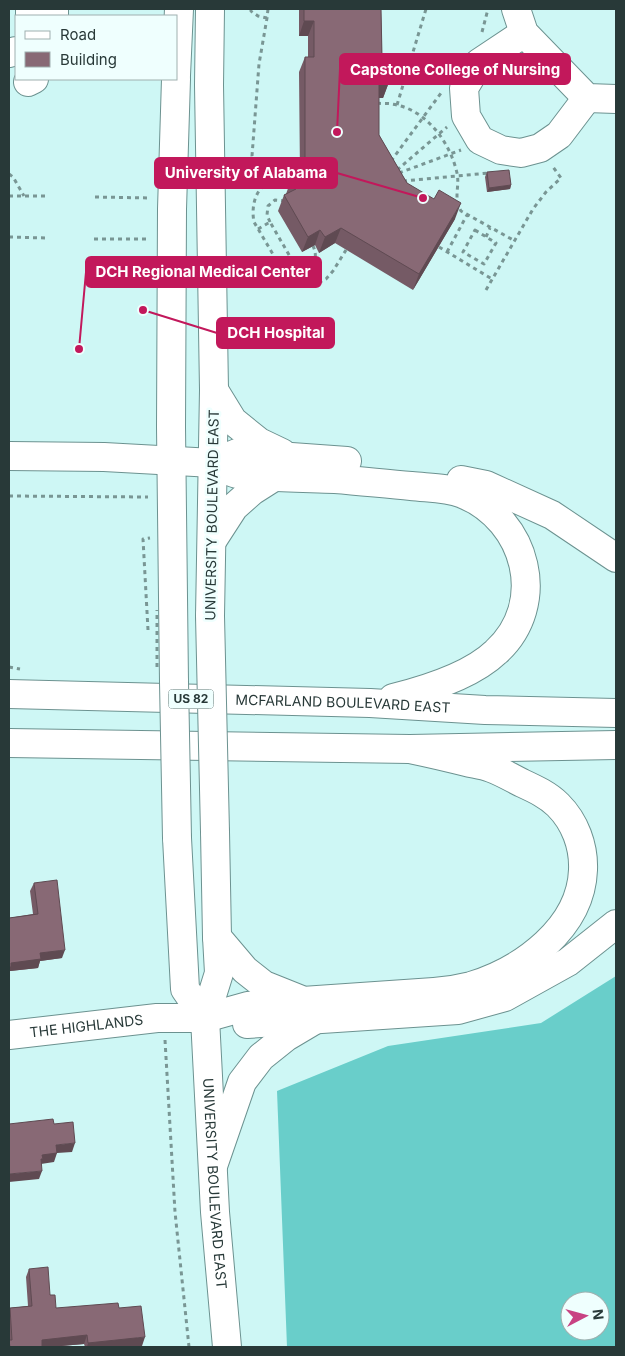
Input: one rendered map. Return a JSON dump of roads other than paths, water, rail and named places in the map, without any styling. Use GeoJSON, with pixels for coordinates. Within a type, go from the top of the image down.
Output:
{"type":"FeatureCollection","features":[{"type":"Feature","properties":{"kind":"main road","name":"UNIVERSITY BOULEVARD EAST"},"geometry":{"type":"LineString","coordinates":[[178,32],[179,9]]}},
{"type":"Feature","properties":{"kind":"main road","name":"UNIVERSITY BOULEVARD EAST"},"geometry":{"type":"LineString","coordinates":[[210,9],[208,85],[214,390],[210,616],[216,937],[219,973],[204,1018],[219,1256],[227,1347]]}},
{"type":"Feature","properties":{"kind":"main road"},"geometry":{"type":"LineString","coordinates":[[587,98],[559,135],[540,148],[520,153],[501,150],[480,140],[466,116],[464,88],[479,63],[520,21],[587,98],[616,99]]}},
{"type":"Feature","properties":{"kind":"main road","name":"UNIVERSITY BOULEVARD EAST"},"geometry":{"type":"LineString","coordinates":[[176,80],[172,209],[172,611],[178,838],[185,989],[204,1018]]}},
{"type":"Feature","properties":{"kind":"main road"},"geometry":{"type":"LineString","coordinates":[[214,390],[234,421],[259,442],[283,467]]}},
{"type":"Feature","properties":{"kind":"main road"},"geometry":{"type":"LineString","coordinates":[[9,456],[104,457],[213,463],[237,453],[283,467],[351,480],[445,489],[476,499],[501,519],[511,532],[518,546],[523,562],[525,594],[517,624],[498,651],[486,661],[437,684],[370,703]]}},
{"type":"Feature","properties":{"kind":"main road"},"geometry":{"type":"LineString","coordinates":[[212,541],[234,507],[283,467],[368,462],[486,485],[552,515],[616,558]]}},
{"type":"Feature","properties":{"kind":"main road","name":"MCFARLAND BOULEVARD EAST"},"geometry":{"type":"LineString","coordinates":[[9,694],[370,703],[485,710],[616,713]]}},
{"type":"Feature","properties":{"kind":"main road"},"geometry":{"type":"LineString","coordinates":[[9,743],[410,749],[616,745]]}},
{"type":"Feature","properties":{"kind":"main road"},"geometry":{"type":"LineString","coordinates":[[213,1166],[242,1082],[261,1057],[286,1037],[308,1010],[470,986],[505,972],[521,963],[549,940],[572,913],[581,887],[584,860],[576,830],[568,816],[557,804],[545,795],[492,768],[410,749]]}},
{"type":"Feature","properties":{"kind":"main road"},"geometry":{"type":"LineString","coordinates":[[216,937],[245,970],[264,985],[308,1010],[458,1010],[505,997],[568,962],[616,924]]}},
{"type":"Feature","properties":{"kind":"main road","name":"THE HIGHLANDS"},"geometry":{"type":"LineString","coordinates":[[9,1035],[164,1018],[204,1018],[247,1024],[308,1010]]}},
{"type":"Feature","properties":{"kind":"place","name":"Capstone College of Nursing"},"geometry":{"type":"Point","coordinates":[337,132]}},
{"type":"Feature","properties":{"kind":"place","name":"University of Alabama"},"geometry":{"type":"Point","coordinates":[423,198]}},
{"type":"Feature","properties":{"kind":"place","name":"DCH Hospital"},"geometry":{"type":"Point","coordinates":[143,310]}},
{"type":"Feature","properties":{"kind":"place","name":"DCH Regional Medical Center"},"geometry":{"type":"Point","coordinates":[79,349]}}]}
